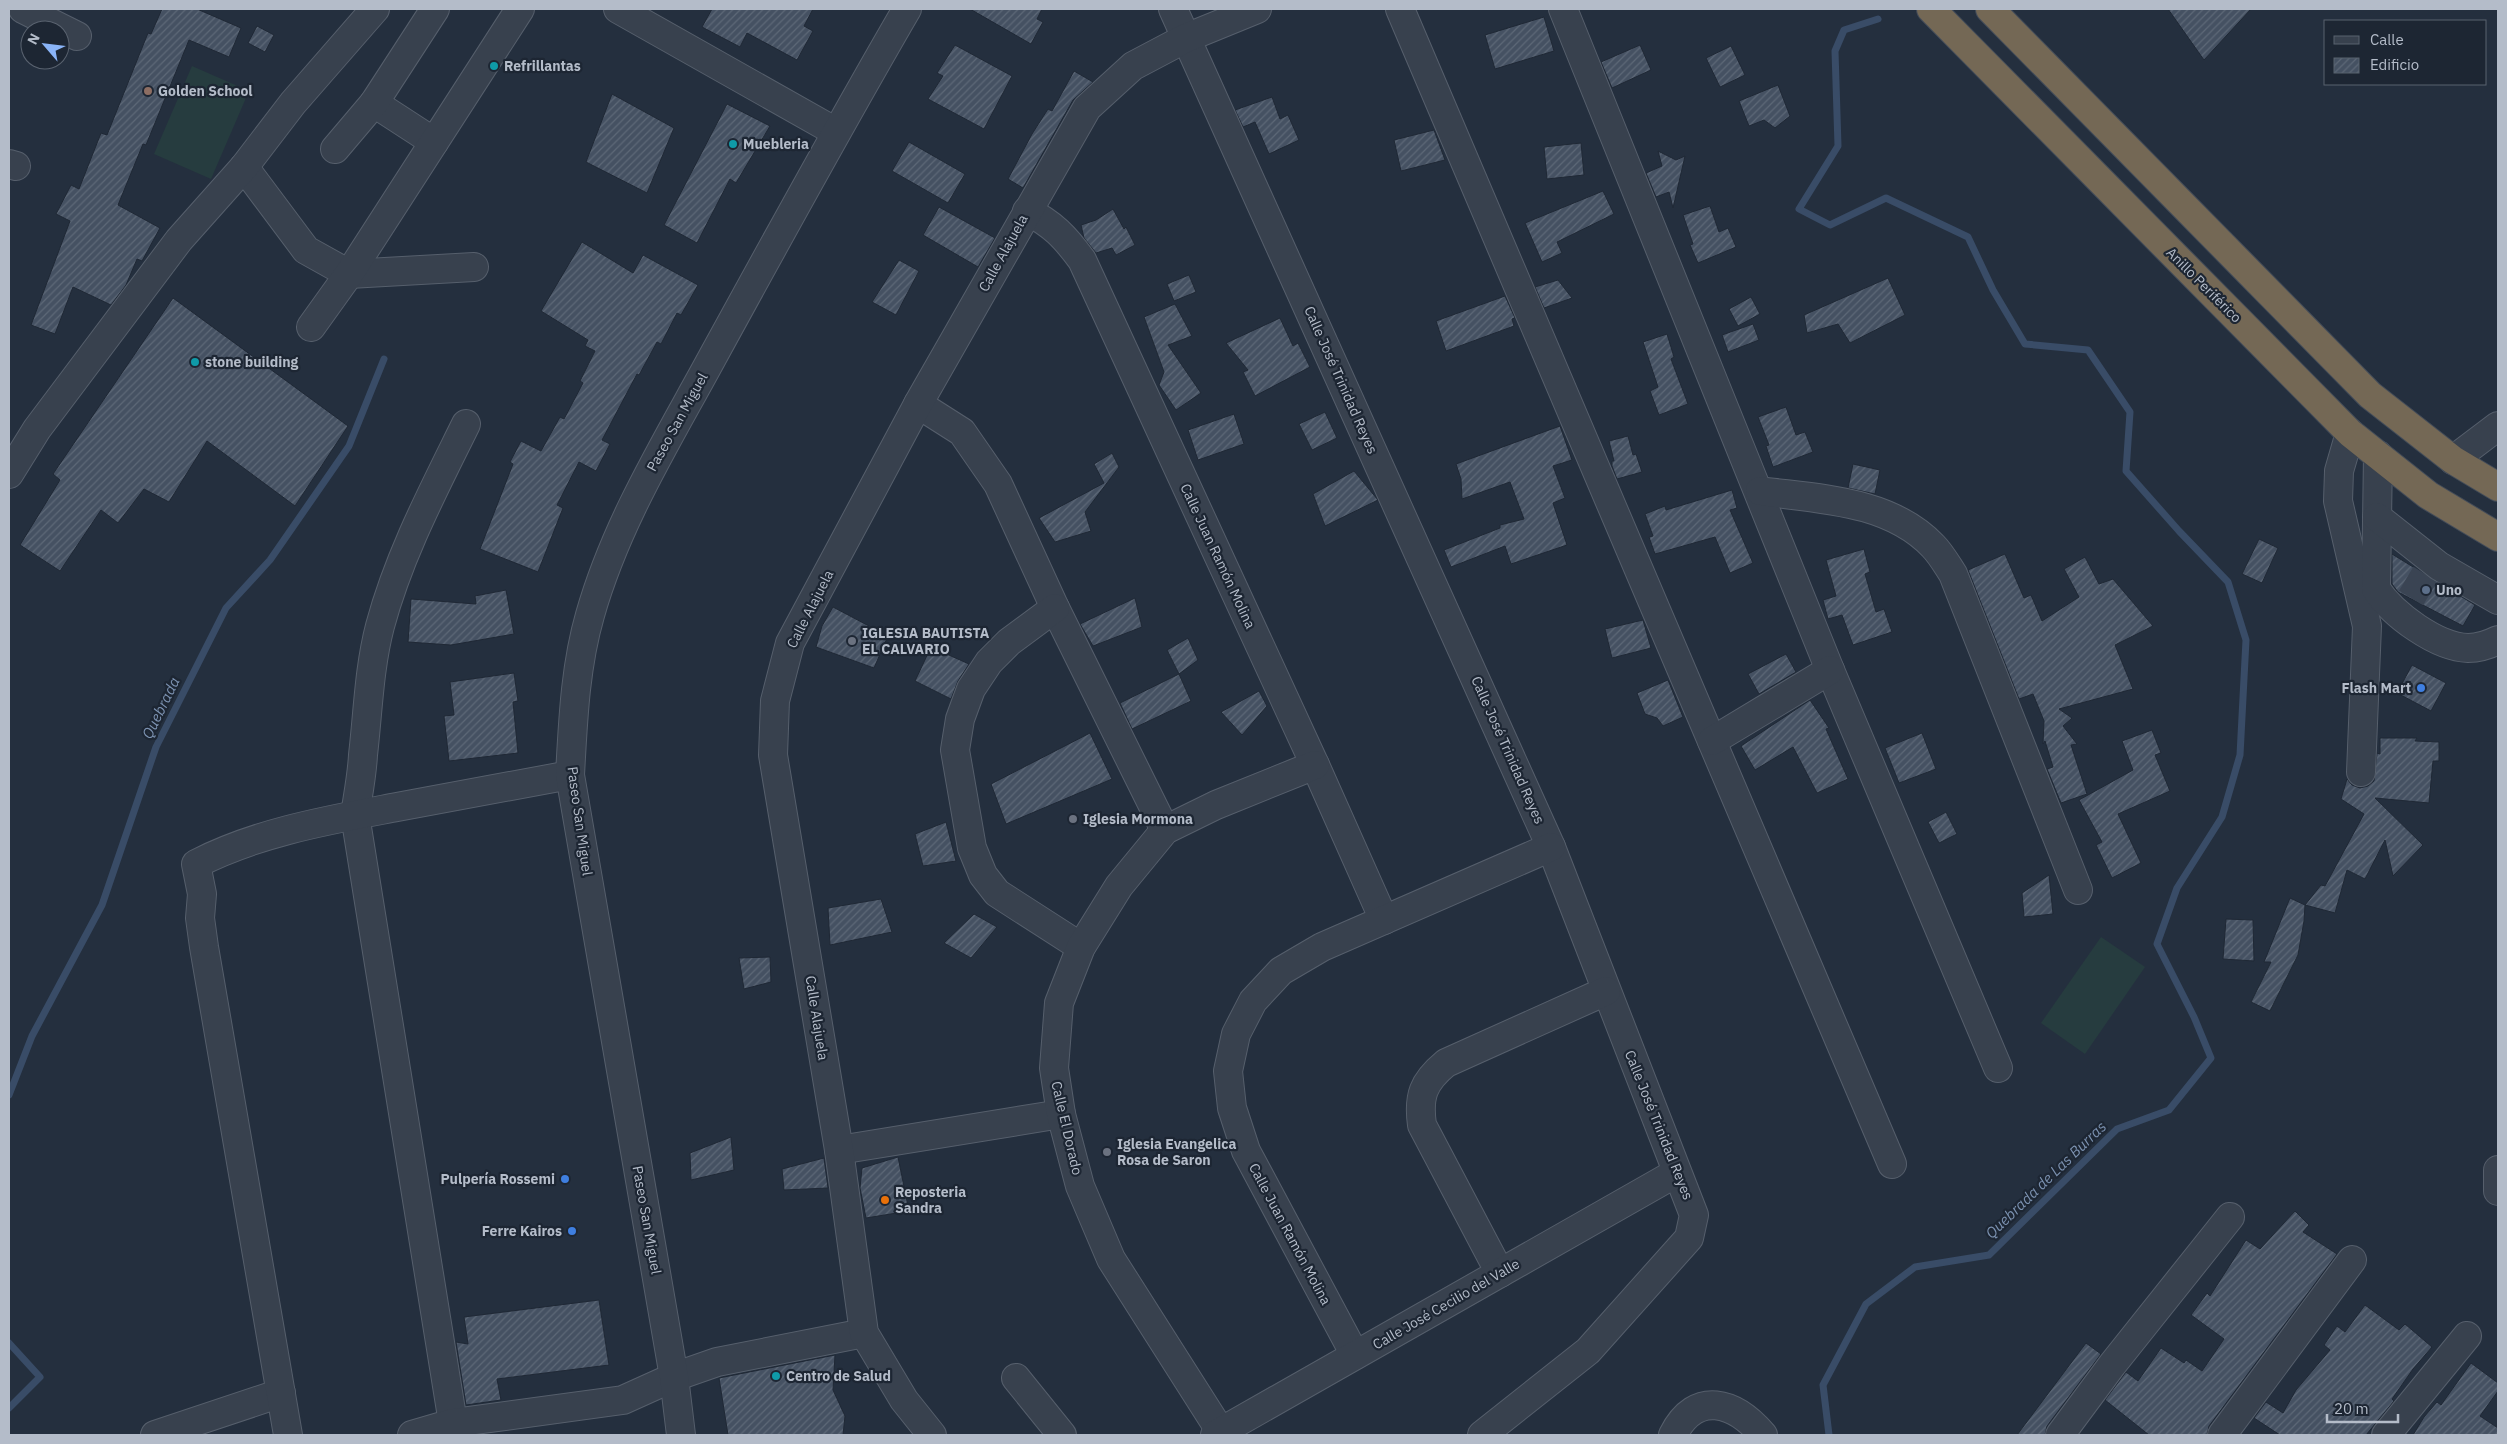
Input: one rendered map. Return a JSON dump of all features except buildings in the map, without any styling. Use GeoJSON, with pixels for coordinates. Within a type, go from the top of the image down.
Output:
{"type":"FeatureCollection","features":[{"type":"Feature","properties":{"kind":"highway","name":"Anillo Periférico"},"geometry":{"type":"LineString","coordinates":[[1931,9],[2350,433],[2428,495],[2498,537]]}},
{"type":"Feature","properties":{"kind":"highway"},"geometry":{"type":"LineString","coordinates":[[1990,9],[2370,395],[2452,460],[2498,488]]}},
{"type":"Feature","properties":{"kind":"street"},"geometry":{"type":"LineString","coordinates":[[22,9],[77,36]]}},
{"type":"Feature","properties":{"kind":"street"},"geometry":{"type":"LineString","coordinates":[[9,474],[37,429],[179,240],[244,167],[293,103],[375,9]]}},
{"type":"Feature","properties":{"kind":"street"},"geometry":{"type":"LineString","coordinates":[[335,149],[374,103],[435,9]]}},
{"type":"Feature","properties":{"kind":"street"},"geometry":{"type":"LineString","coordinates":[[311,327],[349,274],[520,9]]}},
{"type":"Feature","properties":{"kind":"street"},"geometry":{"type":"LineString","coordinates":[[618,9],[836,132]]}},
{"type":"Feature","properties":{"kind":"street","name":"Paseo San Miguel"},"geometry":{"type":"LineString","coordinates":[[681,1435],[674,1377],[570,775],[576,683],[590,616],[611,552],[640,490],[836,132],[907,9]]}},
{"type":"Feature","properties":{"kind":"street","name":"Calle José Trinidad Reyes"},"geometry":{"type":"LineString","coordinates":[[1173,9],[1551,847],[1676,1173],[1694,1215],[1689,1238],[1588,1351],[1481,1435]]}},
{"type":"Feature","properties":{"kind":"street","name":"Calle Alajuela"},"geometry":{"type":"LineString","coordinates":[[932,1435],[904,1400],[864,1333],[839,1150],[773,755],[775,701],[790,643],[918,404],[1087,108],[1133,66],[1186,38],[1257,9]]}},
{"type":"Feature","properties":{"kind":"street"},"geometry":{"type":"LineString","coordinates":[[1400,9],[1892,1164]]}},
{"type":"Feature","properties":{"kind":"street"},"geometry":{"type":"LineString","coordinates":[[1563,9],[1760,491],[1830,670],[1998,1068]]}},
{"type":"Feature","properties":{"kind":"street"},"geometry":{"type":"LineString","coordinates":[[374,103],[434,142]]}},
{"type":"Feature","properties":{"kind":"street"},"geometry":{"type":"LineString","coordinates":[[244,167],[306,250],[349,274],[474,267]]}},
{"type":"Feature","properties":{"kind":"street","name":"Calle Juan Ramón Molina"},"geometry":{"type":"LineString","coordinates":[[1027,211],[1050,223],[1069,242],[1082,260],[1315,765],[1384,920]]}},
{"type":"Feature","properties":{"kind":"street"},"geometry":{"type":"LineString","coordinates":[[918,404],[962,432],[998,484],[1055,608],[1165,830]]}},
{"type":"Feature","properties":{"kind":"street"},"geometry":{"type":"LineString","coordinates":[[453,1423],[355,815],[363,757],[368,692],[380,627],[400,568],[429,499],[466,424]]}},
{"type":"Feature","properties":{"kind":"street"},"geometry":{"type":"LineString","coordinates":[[2452,460],[2498,426]]}},
{"type":"Feature","properties":{"kind":"street"},"geometry":{"type":"LineString","coordinates":[[2350,433],[2339,471],[2338,501],[2367,626],[2361,772]]}},
{"type":"Feature","properties":{"kind":"street"},"geometry":{"type":"LineString","coordinates":[[2378,455],[2376,589],[2389,607],[2406,607],[2414,626],[2450,645],[2467,648],[2482,647],[2498,640]]}},
{"type":"Feature","properties":{"kind":"street"},"geometry":{"type":"LineString","coordinates":[[1760,491],[1848,502],[1882,514],[1911,528],[1933,546],[1954,574],[2078,890]]}},
{"type":"Feature","properties":{"kind":"street"},"geometry":{"type":"LineString","coordinates":[[2377,517],[2430,567],[2498,600]]}},
{"type":"Feature","properties":{"kind":"street"},"geometry":{"type":"LineString","coordinates":[[1055,608],[1009,642],[989,662],[971,689],[960,719],[955,750],[972,848],[983,875],[998,893],[1081,947]]}},
{"type":"Feature","properties":{"kind":"street"},"geometry":{"type":"LineString","coordinates":[[1712,741],[1830,670]]}},
{"type":"Feature","properties":{"kind":"street","name":"Calle El Dorado"},"geometry":{"type":"LineString","coordinates":[[1218,1434],[1111,1259],[1080,1186],[1061,1114],[1054,1068],[1060,1003],[1081,947],[1119,886],[1165,830],[1216,805],[1315,765]]}},
{"type":"Feature","properties":{"kind":"street"},"geometry":{"type":"LineString","coordinates":[[288,1435],[204,947],[200,918],[202,894],[196,864],[219,852],[270,835],[355,815],[570,775]]}},
{"type":"Feature","properties":{"kind":"street","name":"Calle Juan Ramón Molina"},"geometry":{"type":"LineString","coordinates":[[1355,1355],[1246,1151],[1232,1108],[1228,1071],[1236,1034],[1253,1001],[1281,971],[1322,947],[1551,847]]}},
{"type":"Feature","properties":{"kind":"street"},"geometry":{"type":"LineString","coordinates":[[1500,1273],[1422,1125],[1419,1108],[1423,1090],[1431,1075],[1446,1063],[1606,991]]}},
{"type":"Feature","properties":{"kind":"street"},"geometry":{"type":"LineString","coordinates":[[839,1150],[1061,1114]]}},
{"type":"Feature","properties":{"kind":"street"},"geometry":{"type":"LineString","coordinates":[[2498,1170],[2498,1191]]}},
{"type":"Feature","properties":{"kind":"street","name":"Calle José Cecilio del Valle"},"geometry":{"type":"LineString","coordinates":[[1218,1434],[1676,1173]]}},
{"type":"Feature","properties":{"kind":"street"},"geometry":{"type":"LineString","coordinates":[[2060,1435],[2112,1365],[2230,1217]]}},
{"type":"Feature","properties":{"kind":"street"},"geometry":{"type":"LineString","coordinates":[[2222,1435],[2352,1260]]}},
{"type":"Feature","properties":{"kind":"street"},"geometry":{"type":"LineString","coordinates":[[412,1435],[453,1423],[622,1400],[674,1377],[717,1362],[864,1333]]}},
{"type":"Feature","properties":{"kind":"street"},"geometry":{"type":"LineString","coordinates":[[2386,1435],[2467,1336]]}},
{"type":"Feature","properties":{"kind":"street"},"geometry":{"type":"LineString","coordinates":[[1016,1378],[1062,1435]]}},
{"type":"Feature","properties":{"kind":"street"},"geometry":{"type":"LineString","coordinates":[[155,1435],[281,1393]]}},
{"type":"Feature","properties":{"kind":"street"},"geometry":{"type":"LineString","coordinates":[[1673,1435],[1677,1426],[1693,1410],[1710,1406],[1724,1406],[1749,1418],[1763,1435]]}},
{"type":"Feature","properties":{"kind":"green space"},"geometry":{"type":"Polygon","coordinates":[[[192,66],[249,91],[211,179],[154,154],[192,66]]]}},
{"type":"Feature","properties":{"kind":"green space"},"geometry":{"type":"Polygon","coordinates":[[[2101,937],[2145,967],[2085,1054],[2041,1023],[2101,937]]]}},
{"type":"Feature","properties":{"kind":"waterway","name":"Quebrada de Las Burras"},"geometry":{"type":"LineString","coordinates":[[1829,1435],[1823,1385],[1866,1304],[1915,1267],[1989,1255],[2117,1129],[2169,1110],[2211,1058],[2194,1017],[2157,944],[2177,888],[2222,817],[2240,755],[2246,640],[2228,582],[2179,531],[2126,471],[2130,412],[2088,350],[2025,344],[1993,290],[1968,237],[1886,198],[1830,225],[1799,209],[1838,146],[1835,51],[1844,30],[1878,19]]}},
{"type":"Feature","properties":{"kind":"waterway","name":"Quebrada"},"geometry":{"type":"LineString","coordinates":[[9,1095],[32,1036],[102,905],[156,747],[226,608],[270,560],[349,446],[384,359]]}},
{"type":"Feature","properties":{"kind":"waterway","name":"Quebrada"},"geometry":{"type":"LineString","coordinates":[[9,1343],[40,1377],[9,1408]]}},
{"type":"Feature","properties":{"kind":"tunnel"},"geometry":{"type":"LineString","coordinates":[[2411,598],[2426,573]]}},
{"type":"Feature","properties":{"kind":"place","name":"Refrillantas"},"geometry":{"type":"Point","coordinates":[494,66]}},
{"type":"Feature","properties":{"kind":"place","name":"Golden School"},"geometry":{"type":"Point","coordinates":[148,91]}},
{"type":"Feature","properties":{"kind":"place","name":"Muebleria"},"geometry":{"type":"Point","coordinates":[733,144]}},
{"type":"Feature","properties":{"kind":"place","name":"stone building"},"geometry":{"type":"Point","coordinates":[195,362]}},
{"type":"Feature","properties":{"kind":"place","name":"Uno"},"geometry":{"type":"Point","coordinates":[2426,590]}},
{"type":"Feature","properties":{"kind":"place","name":"IGLESIA BAUTISTA EL CALVARIO"},"geometry":{"type":"Point","coordinates":[852,641]}},
{"type":"Feature","properties":{"kind":"place","name":"Flash Mart"},"geometry":{"type":"Point","coordinates":[2421,688]}},
{"type":"Feature","properties":{"kind":"place","name":"Iglesia Mormona"},"geometry":{"type":"Point","coordinates":[1073,819]}},
{"type":"Feature","properties":{"kind":"place","name":"Iglesia Evangelica Rosa de Saron"},"geometry":{"type":"Point","coordinates":[1107,1152]}},
{"type":"Feature","properties":{"kind":"place","name":"Pulpería Rossemi"},"geometry":{"type":"Point","coordinates":[565,1179]}},
{"type":"Feature","properties":{"kind":"place","name":"Reposteria Sandra"},"geometry":{"type":"Point","coordinates":[885,1200]}},
{"type":"Feature","properties":{"kind":"place","name":"Ferre Kairos"},"geometry":{"type":"Point","coordinates":[572,1231]}},
{"type":"Feature","properties":{"kind":"place","name":"Centro de Salud"},"geometry":{"type":"Point","coordinates":[776,1376]}}]}
